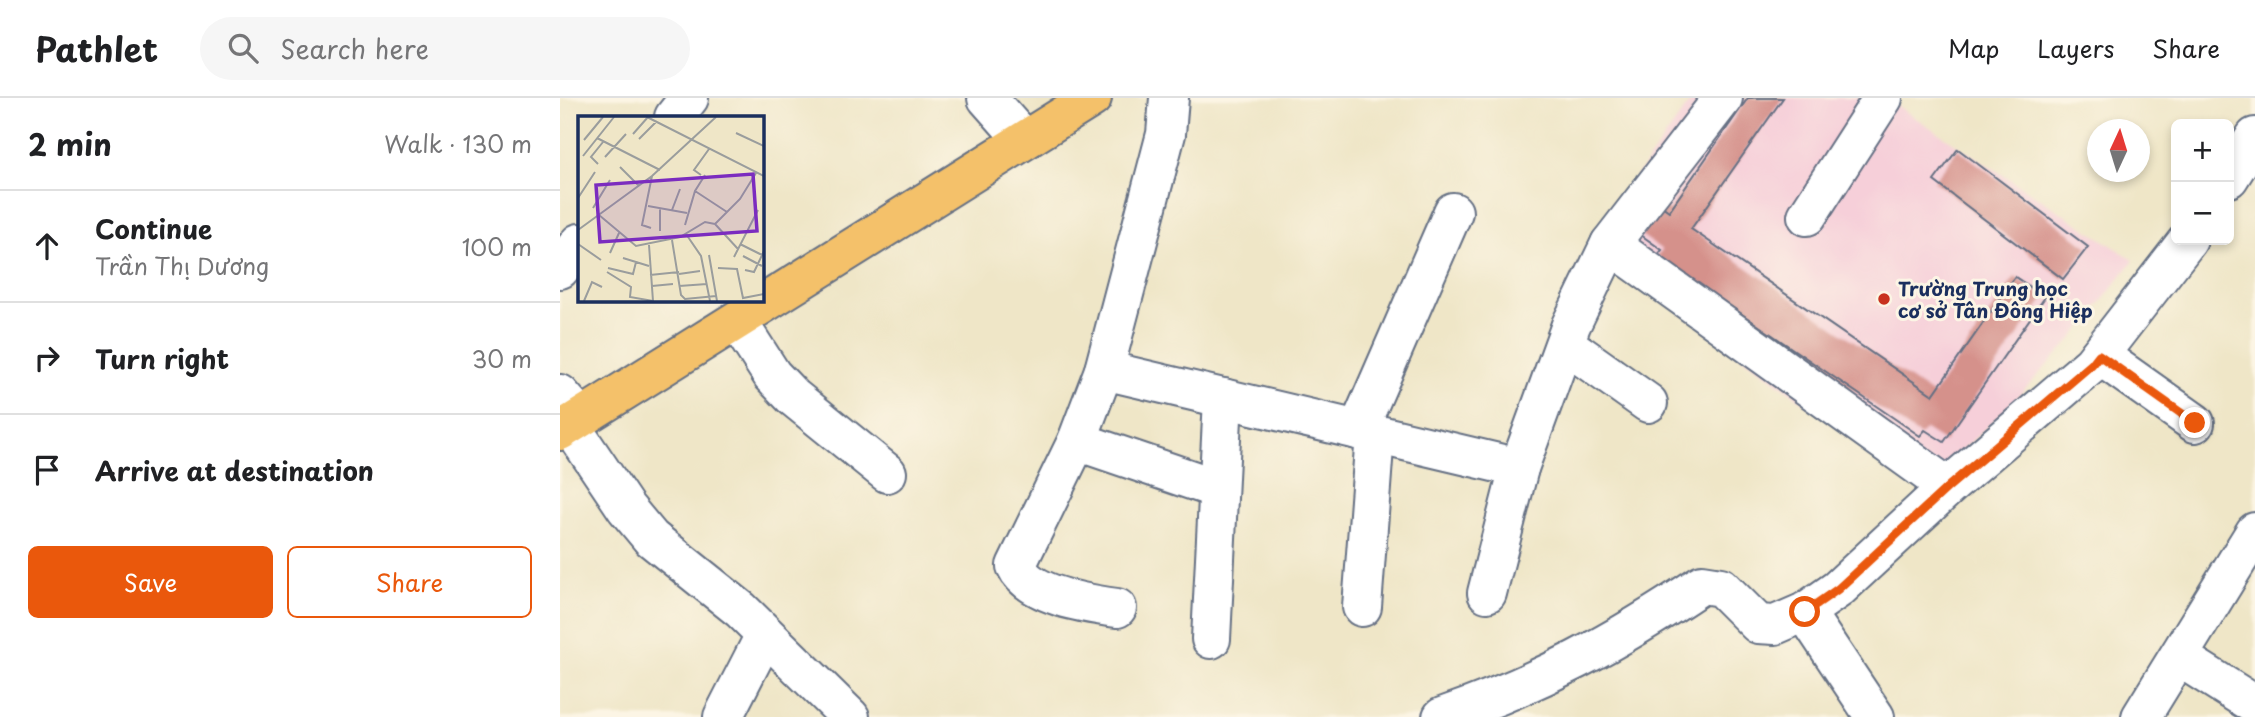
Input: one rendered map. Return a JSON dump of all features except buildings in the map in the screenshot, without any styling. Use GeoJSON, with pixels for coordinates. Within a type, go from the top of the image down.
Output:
{"type":"FeatureCollection","features":[{"type":"Feature","properties":{"kind":"main road"},"geometry":{"type":"LineString","coordinates":[[568,417],[738,322],[1092,98]]}},
{"type":"Feature","properties":{"kind":"street"},"geometry":{"type":"LineString","coordinates":[[675,116],[689,98]]}},
{"type":"Feature","properties":{"kind":"street"},"geometry":{"type":"LineString","coordinates":[[987,98],[1024,141]]}},
{"type":"Feature","properties":{"kind":"street"},"geometry":{"type":"LineString","coordinates":[[1116,608],[1077,603],[1033,584],[1016,566],[1077,441],[1104,370],[1166,134],[1168,98]]}},
{"type":"Feature","properties":{"kind":"street"},"geometry":{"type":"LineString","coordinates":[[1487,593],[1519,468],[1565,344],[1610,244],[1723,98]]}},
{"type":"Feature","properties":{"kind":"street"},"geometry":{"type":"LineString","coordinates":[[1807,216],[1883,98]]}},
{"type":"Feature","properties":{"kind":"street"},"geometry":{"type":"LineString","coordinates":[[2234,170],[2255,137]]}},
{"type":"Feature","properties":{"kind":"street"},"geometry":{"type":"LineString","coordinates":[[1362,607],[1367,432],[1453,212]]}},
{"type":"Feature","properties":{"kind":"street"},"geometry":{"type":"LineString","coordinates":[[560,269],[578,244]]}},
{"type":"Feature","properties":{"kind":"street"},"geometry":{"type":"LineString","coordinates":[[1610,244],[1948,487]]}},
{"type":"Feature","properties":{"kind":"street"},"geometry":{"type":"LineString","coordinates":[[1442,717],[1497,708],[1510,694],[1628,634],[1702,584],[1721,587],[1758,624],[1775,625],[1805,612],[1838,589],[1948,487],[2092,364],[2184,245]]}},
{"type":"Feature","properties":{"kind":"street"},"geometry":{"type":"LineString","coordinates":[[738,322],[772,374],[793,397],[887,473]]}},
{"type":"Feature","properties":{"kind":"street"},"geometry":{"type":"LineString","coordinates":[[1565,344],[1648,403]]}},
{"type":"Feature","properties":{"kind":"street"},"geometry":{"type":"LineString","coordinates":[[2099,355],[2195,423]]}},
{"type":"Feature","properties":{"kind":"street"},"geometry":{"type":"LineString","coordinates":[[1104,370],[1519,468]]}},
{"type":"Feature","properties":{"kind":"street"},"geometry":{"type":"LineString","coordinates":[[1211,639],[1223,398]]}},
{"type":"Feature","properties":{"kind":"street"},"geometry":{"type":"LineString","coordinates":[[568,417],[626,508],[651,538],[741,610],[850,717]]}},
{"type":"Feature","properties":{"kind":"street"},"geometry":{"type":"LineString","coordinates":[[1077,441],[1218,488]]}},
{"type":"Feature","properties":{"kind":"street"},"geometry":{"type":"LineString","coordinates":[[2141,717],[2255,532]]}},
{"type":"Feature","properties":{"kind":"street"},"geometry":{"type":"LineString","coordinates":[[1805,612],[1875,717]]}},
{"type":"Feature","properties":{"kind":"street"},"geometry":{"type":"LineString","coordinates":[[723,717],[765,635]]}},
{"type":"Feature","properties":{"kind":"street"},"geometry":{"type":"LineString","coordinates":[[2179,657],[2255,705]]}},
{"type":"Feature","properties":{"kind":"shaded area","name":"Trường Trung học cơ sở Tân Đông Hiệp"},"geometry":{"type":"Polygon","coordinates":[[[1693,98],[1885,98],[2134,260],[2074,337],[2005,410],[1921,489],[1589,243],[1693,98]]]}},
{"type":"Feature","properties":{"kind":"place","name":"Trường Trung học cơ sở Tân Đông Hiệp"},"geometry":{"type":"Point","coordinates":[1884,299]}},
{"type":"Feature","properties":{"kind":"route"},"geometry":{"type":"LineString","coordinates":[[1805,612],[1838,589],[1948,487],[2092,364],[2099,355],[2195,423]]}}]}
